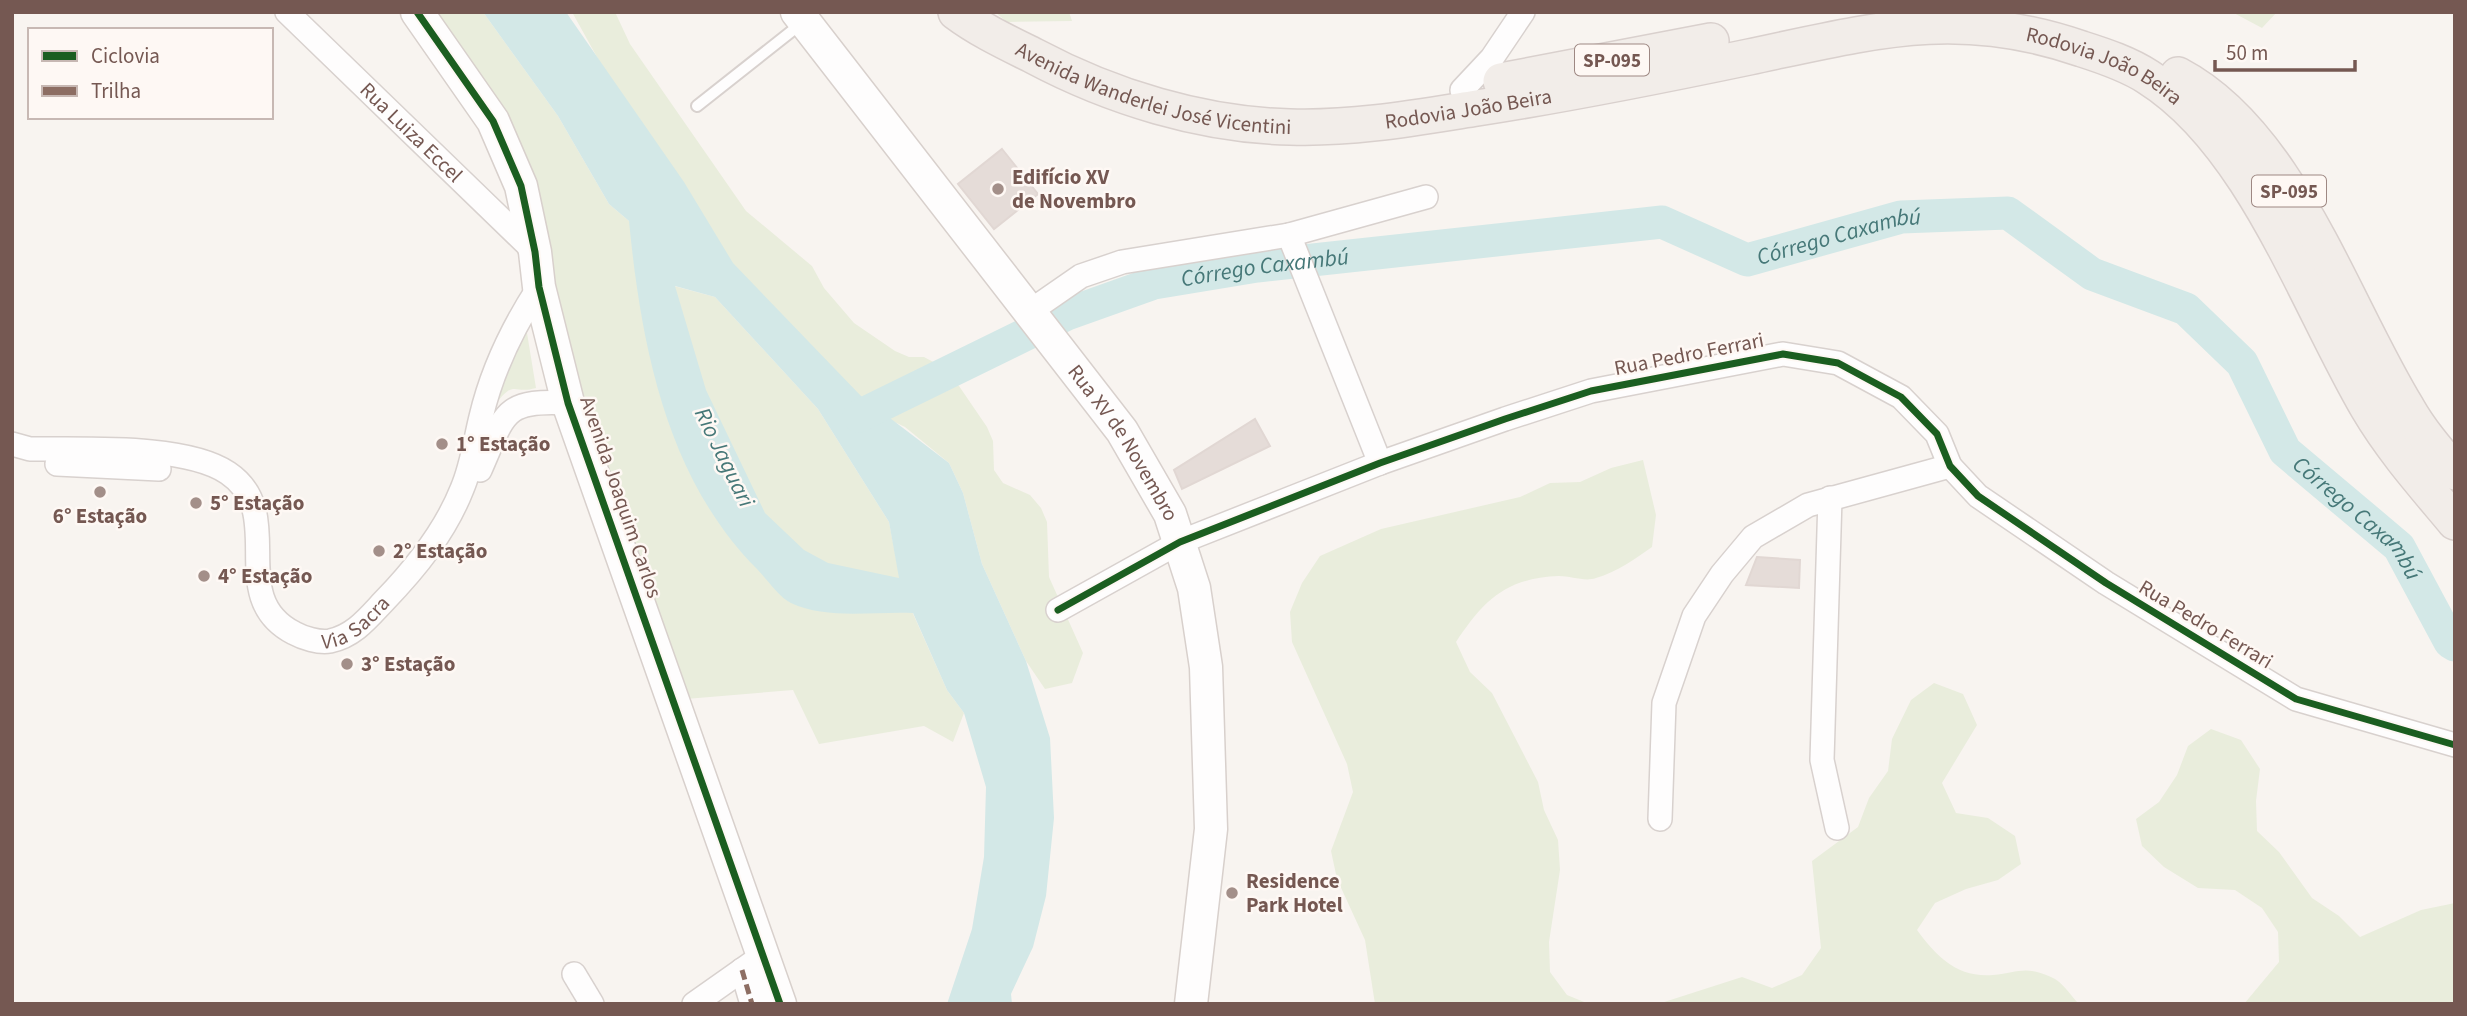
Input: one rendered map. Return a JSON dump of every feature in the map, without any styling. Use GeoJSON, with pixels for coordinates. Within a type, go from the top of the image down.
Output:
{"type":"FeatureCollection","features":[{"type":"Feature","properties":{"kind":"main road","name":"Avenida Joaquim Carlos"},"geometry":{"type":"LineString","coordinates":[[417,12],[494,121],[521,186],[535,252],[539,287],[568,403],[753,962],[780,1004]]}},
{"type":"Feature","properties":{"kind":"main road","name":"Avenida Wanderlei José Vicentini"},"geometry":{"type":"LineString","coordinates":[[956,12],[1060,70],[1122,95],[1193,115],[1286,127],[1363,126]]}},
{"type":"Feature","properties":{"kind":"main road","name":"Rodovia João Beira"},"geometry":{"type":"LineString","coordinates":[[1000,12],[1026,28],[1112,66],[1189,91],[1279,104],[1358,104],[1462,90],[1866,12]]}},
{"type":"Feature","properties":{"kind":"main road","name":"Rodovia João Beira"},"geometry":{"type":"LineString","coordinates":[[2027,12],[2048,16],[2121,45],[2187,80],[2239,122],[2281,177],[2407,409],[2455,472]]}},
{"type":"Feature","properties":{"kind":"main road","name":"Rua XV de Novembro"},"geometry":{"type":"LineString","coordinates":[[801,17],[1122,431],[1170,514],[1194,588],[1206,667],[1211,829],[1191,1004]]}},
{"type":"Feature","properties":{"kind":"main road","name":"Rodovia João Beira"},"geometry":{"type":"LineString","coordinates":[[1363,126],[1604,88],[1919,24],[1988,26],[2048,37],[2110,58],[2148,77],[2189,111],[2225,150],[2274,230],[2370,411],[2455,522]]}},
{"type":"Feature","properties":{"kind":"street","name":"Rua Luiza Eccel"},"geometry":{"type":"LineString","coordinates":[[287,12],[535,252]]}},
{"type":"Feature","properties":{"kind":"street"},"geometry":{"type":"LineString","coordinates":[[1462,90],[1492,58],[1523,12]]}},
{"type":"Feature","properties":{"kind":"street"},"geometry":{"type":"LineString","coordinates":[[1036,321],[1082,276],[1122,262],[1291,241],[1426,197]]}},
{"type":"Feature","properties":{"kind":"street"},"geometry":{"type":"LineString","coordinates":[[1291,241],[1380,463]]}},
{"type":"Feature","properties":{"kind":"street","name":"Via Sacra"},"geometry":{"type":"LineString","coordinates":[[468,485],[481,416],[502,354],[516,323],[539,287]]}},
{"type":"Feature","properties":{"kind":"street","name":"Rua Pedro Ferrari"},"geometry":{"type":"LineString","coordinates":[[1058,610],[1180,542],[1380,463],[1591,391],[1783,354],[1838,363],[1901,397],[1937,434],[1950,466],[1978,496],[2106,583],[2296,699],[2455,745]]}},
{"type":"Feature","properties":{"kind":"street","name":"Via Sacra"},"geometry":{"type":"LineString","coordinates":[[12,444],[69,457],[194,471],[245,500],[246,577],[251,610],[262,627],[277,640],[299,649],[324,654],[339,652],[360,642],[407,593],[432,560],[468,485],[500,426],[513,408],[528,402],[568,403]]}},
{"type":"Feature","properties":{"kind":"street","name":"Via Sacra"},"geometry":{"type":"LineString","coordinates":[[12,458],[69,457]]}},
{"type":"Feature","properties":{"kind":"street"},"geometry":{"type":"LineString","coordinates":[[1660,819],[1664,703],[1693,616],[1753,537],[1808,505],[1950,466]]}},
{"type":"Feature","properties":{"kind":"street"},"geometry":{"type":"LineString","coordinates":[[1830,498],[1822,760],[1837,828]]}},
{"type":"Feature","properties":{"kind":"street"},"geometry":{"type":"LineString","coordinates":[[694,1004],[753,962]]}},
{"type":"Feature","properties":{"kind":"street"},"geometry":{"type":"LineString","coordinates":[[752,1004],[753,962]]}},
{"type":"Feature","properties":{"kind":"street"},"geometry":{"type":"LineString","coordinates":[[574,974],[592,1004]]}},
{"type":"Feature","properties":{"kind":"lane"},"geometry":{"type":"LineString","coordinates":[[697,106],[801,17]]}},
{"type":"Feature","properties":{"kind":"green space"},"geometry":{"type":"Polygon","coordinates":[[[425,12],[483,12],[558,116],[609,204],[629,221],[674,286],[715,297],[818,409],[889,522],[902,589],[947,690],[964,713],[953,742],[924,726],[819,744],[793,690],[686,699],[567,388],[533,219],[425,12]]]}},
{"type":"Feature","properties":{"kind":"green space"},"geometry":{"type":"Polygon","coordinates":[[[572,12],[615,12],[630,44],[746,211],[812,266],[824,288],[854,323],[895,351],[909,357],[924,357],[937,364],[959,386],[987,427],[993,441],[994,470],[1003,483],[1030,495],[1041,508],[1047,522],[1049,577],[1083,653],[1072,683],[1045,689],[1026,661],[982,564],[963,493],[949,463],[905,427],[863,407],[723,270],[628,113],[572,12]]]}},
{"type":"Feature","properties":{"kind":"green space"},"geometry":{"type":"Polygon","coordinates":[[[995,12],[1069,12],[1072,21],[1007,22],[995,12]]]}},
{"type":"Feature","properties":{"kind":"green space"},"geometry":{"type":"Polygon","coordinates":[[[2232,12],[2277,12],[2262,28],[2232,12]]]}},
{"type":"Feature","properties":{"kind":"green space"},"geometry":{"type":"Polygon","coordinates":[[[523,329],[527,333],[536,388],[510,390],[493,408],[523,329]]]}},
{"type":"Feature","properties":{"kind":"green space"},"geometry":{"type":"Polygon","coordinates":[[[1643,460],[1656,515],[1652,547],[1618,569],[1596,578],[1559,576],[1524,581],[1511,587],[1498,594],[1476,614],[1456,642],[1470,672],[1492,693],[1538,782],[1544,810],[1558,840],[1560,870],[1549,942],[1550,972],[1567,995],[1589,1004],[1375,1004],[1365,940],[1337,879],[1331,851],[1353,792],[1347,764],[1292,642],[1290,612],[1302,583],[1320,556],[1381,529],[1520,497],[1550,483],[1580,482],[1611,468],[1643,460]]]}},
{"type":"Feature","properties":{"kind":"green space"},"geometry":{"type":"Polygon","coordinates":[[[1934,683],[1963,694],[1977,725],[1942,783],[1956,813],[1988,818],[2015,836],[2021,864],[1998,880],[1966,889],[1935,903],[1917,930],[1940,956],[1958,969],[1980,975],[2021,971],[2042,973],[2059,982],[2079,1004],[1658,1004],[1742,977],[1772,988],[1802,975],[1821,948],[1812,861],[1858,827],[1869,798],[1888,771],[1892,739],[1911,700],[1934,683]]]}},
{"type":"Feature","properties":{"kind":"green space"},"geometry":{"type":"Polygon","coordinates":[[[2211,729],[2241,740],[2260,769],[2256,801],[2257,831],[2279,852],[2312,898],[2339,916],[2360,937],[2421,910],[2455,903],[2455,1004],[2244,1004],[2279,962],[2278,932],[2262,908],[2235,890],[2198,888],[2164,867],[2142,846],[2136,819],[2159,802],[2177,775],[2188,746],[2211,729]]]}},
{"type":"Feature","properties":{"kind":"water","name":"Rio Jaguari"},"geometry":{"type":"Polygon","coordinates":[[[483,12],[566,12],[684,182],[733,263],[861,396],[949,463],[963,493],[982,564],[1026,661],[1050,738],[1054,818],[1046,896],[1033,947],[1011,994],[1012,1004],[947,1004],[972,929],[984,857],[986,787],[964,713],[947,690],[913,613],[835,613],[791,603],[726,533],[700,494],[663,407],[641,314],[629,221],[609,204],[558,116],[483,12]],[[675,286],[706,390],[765,513],[804,550],[828,563],[899,578],[889,522],[818,409],[715,297],[675,286]]]}},
{"type":"Feature","properties":{"kind":"building","name":"Edifício XV de Novembro"},"geometry":{"type":"Polygon","coordinates":[[[1002,149],[1038,194],[994,229],[958,184],[1002,149]]]}},
{"type":"Feature","properties":{"kind":"building"},"geometry":{"type":"Polygon","coordinates":[[[1255,419],[1270,446],[1182,489],[1174,470],[1255,419]]]}},
{"type":"Feature","properties":{"kind":"building"},"geometry":{"type":"Polygon","coordinates":[[[1757,557],[1800,560],[1799,588],[1746,585],[1757,557]]]}},
{"type":"Feature","properties":{"kind":"waterway","name":"Córrego Caxambú"},"geometry":{"type":"LineString","coordinates":[[859,416],[1067,314],[1154,283],[1257,266],[1662,222],[1747,260],[1901,217],[2008,213],[2092,274],[2186,309],[2242,363],[2285,451],[2399,547],[2450,642],[2455,645]]}},
{"type":"Feature","properties":{"kind":"marked path"},"geometry":{"type":"LineString","coordinates":[[742,970],[752,1004]]}},
{"type":"Feature","properties":{"kind":"cycle path"},"geometry":{"type":"LineString","coordinates":[[417,12],[493,121],[521,186],[535,252],[539,287],[568,403],[780,1004]]}},
{"type":"Feature","properties":{"kind":"cycle path"},"geometry":{"type":"LineString","coordinates":[[1058,610],[1180,542],[1380,463],[1591,391],[1783,354],[1838,363],[1901,397],[1937,434],[1950,466],[1978,496],[2106,583],[2296,699],[2455,745]]}},
{"type":"Feature","properties":{"kind":"place","name":"Edifício XV de Novembro"},"geometry":{"type":"Point","coordinates":[998,189]}},
{"type":"Feature","properties":{"kind":"place","name":"1° Estação"},"geometry":{"type":"Point","coordinates":[442,444]}},
{"type":"Feature","properties":{"kind":"place","name":"6° Estação"},"geometry":{"type":"Point","coordinates":[100,492]}},
{"type":"Feature","properties":{"kind":"place","name":"5° Estação"},"geometry":{"type":"Point","coordinates":[196,503]}},
{"type":"Feature","properties":{"kind":"place","name":"2° Estação"},"geometry":{"type":"Point","coordinates":[379,551]}},
{"type":"Feature","properties":{"kind":"place","name":"4° Estação"},"geometry":{"type":"Point","coordinates":[204,576]}},
{"type":"Feature","properties":{"kind":"place","name":"3° Estação"},"geometry":{"type":"Point","coordinates":[347,664]}},
{"type":"Feature","properties":{"kind":"place","name":"Residence Park Hotel"},"geometry":{"type":"Point","coordinates":[1232,893]}}]}
